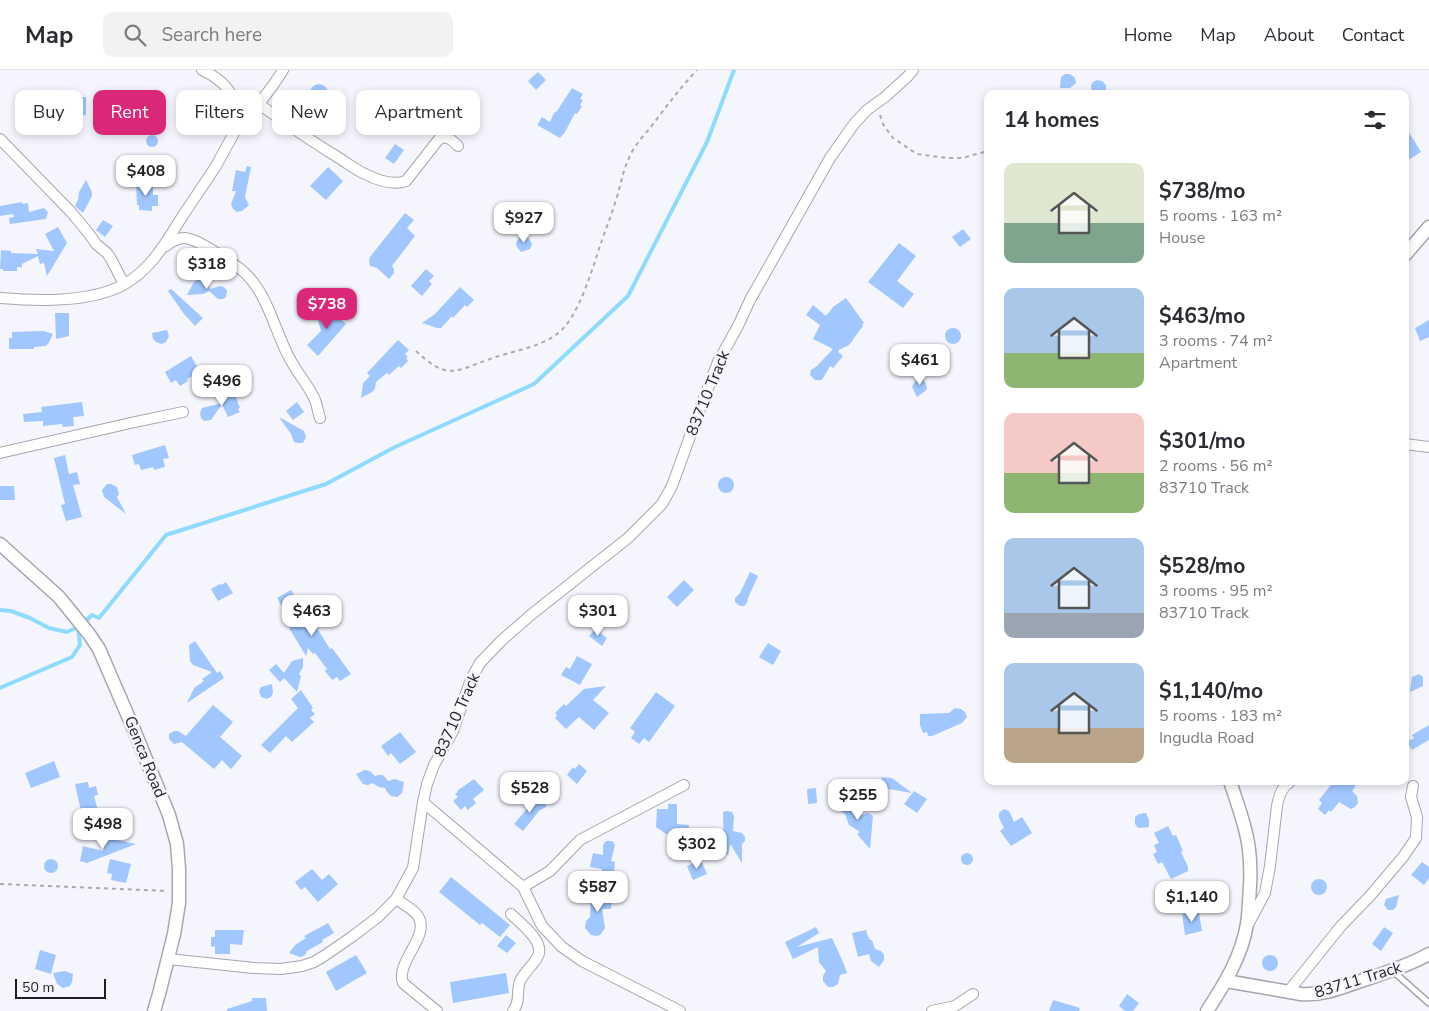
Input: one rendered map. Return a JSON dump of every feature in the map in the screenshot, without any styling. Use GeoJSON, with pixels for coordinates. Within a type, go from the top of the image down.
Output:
{"type":"FeatureCollection","features":[{"type":"Feature","properties":{"kind":"street"},"geometry":{"type":"LineString","coordinates":[[202,70],[216,77],[228,90]]}},
{"type":"Feature","properties":{"kind":"street"},"geometry":{"type":"LineString","coordinates":[[262,100],[283,70]]}},
{"type":"Feature","properties":{"kind":"street","name":"83710 Track"},"geometry":{"type":"LineString","coordinates":[[168,959],[254,968],[280,969],[302,966],[314,962],[353,936],[378,917],[396,898],[413,868],[423,802],[434,765],[453,731],[470,679],[480,663],[501,641],[628,538],[662,504],[672,486],[718,362],[750,300],[830,158],[854,124],[867,110],[913,70]]}},
{"type":"Feature","properties":{"kind":"street"},"geometry":{"type":"LineString","coordinates":[[262,106],[305,137],[364,174],[386,181],[401,183],[406,181],[439,139],[448,138],[458,146]]}},
{"type":"Feature","properties":{"kind":"street"},"geometry":{"type":"LineString","coordinates":[[0,298],[55,300],[93,295],[111,290],[140,274],[151,263],[234,135]]}},
{"type":"Feature","properties":{"kind":"street"},"geometry":{"type":"LineString","coordinates":[[0,139],[71,212],[96,244],[111,259],[124,284]]}},
{"type":"Feature","properties":{"kind":"street"},"geometry":{"type":"LineString","coordinates":[[1409,250],[1429,226]]}},
{"type":"Feature","properties":{"kind":"street"},"geometry":{"type":"LineString","coordinates":[[159,251],[177,239],[188,238],[214,252],[244,272],[254,282],[290,360],[315,400],[320,418]]}},
{"type":"Feature","properties":{"kind":"street"},"geometry":{"type":"LineString","coordinates":[[0,453],[183,412]]}},
{"type":"Feature","properties":{"kind":"street"},"geometry":{"type":"LineString","coordinates":[[1409,444],[1429,447]]}},
{"type":"Feature","properties":{"kind":"street","name":"Genca Road"},"geometry":{"type":"LineString","coordinates":[[0,544],[59,597],[99,649],[169,815],[177,844],[179,903],[174,934],[160,994],[154,1011]]}},
{"type":"Feature","properties":{"kind":"street"},"geometry":{"type":"LineString","coordinates":[[523,887],[550,871],[580,840],[684,784]]}},
{"type":"Feature","properties":{"kind":"street"},"geometry":{"type":"LineString","coordinates":[[1231,785],[1246,830],[1250,852],[1247,926]]}},
{"type":"Feature","properties":{"kind":"street"},"geometry":{"type":"LineString","coordinates":[[1207,1011],[1226,981],[1240,949],[1247,926],[1265,893],[1277,806],[1279,796],[1285,785]]}},
{"type":"Feature","properties":{"kind":"street"},"geometry":{"type":"LineString","coordinates":[[1288,992],[1341,926],[1398,863],[1416,838],[1417,817],[1411,797],[1413,786]]}},
{"type":"Feature","properties":{"kind":"street"},"geometry":{"type":"LineString","coordinates":[[423,802],[523,887],[542,926],[562,947],[582,961],[680,1011]]}},
{"type":"Feature","properties":{"kind":"street"},"geometry":{"type":"LineString","coordinates":[[396,898],[418,916],[420,921],[419,934],[412,952],[402,969],[403,983],[437,1011]]}},
{"type":"Feature","properties":{"kind":"street"},"geometry":{"type":"LineString","coordinates":[[511,914],[536,939],[539,951],[538,956],[520,982],[518,1001],[513,1011]]}},
{"type":"Feature","properties":{"kind":"street","name":"83711 Track"},"geometry":{"type":"LineString","coordinates":[[1226,981],[1314,995],[1393,971],[1429,954]]}},
{"type":"Feature","properties":{"kind":"street"},"geometry":{"type":"LineString","coordinates":[[932,1011],[955,1006],[973,994]]}},
{"type":"Feature","properties":{"kind":"lane"},"geometry":{"type":"LineString","coordinates":[[1393,971],[1429,1003]]}},
{"type":"Feature","properties":{"kind":"path"},"geometry":{"type":"LineString","coordinates":[[416,351],[434,366],[451,372],[533,346],[558,334],[572,317],[589,280],[616,199],[623,170],[633,149],[680,87],[697,70]]}},
{"type":"Feature","properties":{"kind":"path"},"geometry":{"type":"LineString","coordinates":[[876,103],[883,124],[893,138],[917,154],[962,158],[984,152]]}},
{"type":"Feature","properties":{"kind":"path"},"geometry":{"type":"LineString","coordinates":[[0,884],[179,892]]}},
{"type":"Feature","properties":{"kind":"building"},"geometry":{"type":"Polygon","coordinates":[[[538,72],[546,80],[536,90],[528,81],[538,72]]]}},
{"type":"Feature","properties":{"kind":"building"},"geometry":{"type":"Polygon","coordinates":[[[1065,74],[1070,74],[1075,78],[1076,83],[1070,88],[1060,88],[1061,77],[1065,74]]]}},
{"type":"Feature","properties":{"kind":"building"},"geometry":{"type":"Polygon","coordinates":[[[1097,80],[1102,81],[1106,85],[1106,90],[1092,90],[1093,82],[1097,80]]]}},
{"type":"Feature","properties":{"kind":"building"},"geometry":{"type":"Polygon","coordinates":[[[319,84],[327,90],[311,90],[319,84]]]}},
{"type":"Feature","properties":{"kind":"building"},"geometry":{"type":"Polygon","coordinates":[[[572,88],[583,94],[580,99],[583,100],[580,105],[582,106],[577,114],[575,113],[560,138],[537,125],[542,117],[550,122],[554,113],[572,88]]]}},
{"type":"Feature","properties":{"kind":"building"},"geometry":{"type":"Polygon","coordinates":[[[83,97],[86,97],[86,115],[83,115],[83,97]]]}},
{"type":"Feature","properties":{"kind":"building"},"geometry":{"type":"Polygon","coordinates":[[[1409,132],[1421,152],[1409,160],[1409,132]]]}},
{"type":"Feature","properties":{"kind":"building"},"geometry":{"type":"Polygon","coordinates":[[[154,135],[158,139],[157,146],[147,146],[147,136],[154,135]]]}},
{"type":"Feature","properties":{"kind":"building"},"geometry":{"type":"Polygon","coordinates":[[[395,144],[404,150],[394,164],[385,158],[395,144]]]}},
{"type":"Feature","properties":{"kind":"building"},"geometry":{"type":"Polygon","coordinates":[[[247,166],[251,167],[245,197],[249,205],[242,211],[237,212],[231,204],[236,191],[232,191],[236,170],[245,172],[247,166]]]}},
{"type":"Feature","properties":{"kind":"building"},"geometry":{"type":"Polygon","coordinates":[[[328,167],[343,181],[326,200],[310,186],[328,167]]]}},
{"type":"Feature","properties":{"kind":"building"},"geometry":{"type":"Polygon","coordinates":[[[86,180],[92,196],[83,213],[75,206],[79,192],[86,180]]]}},
{"type":"Feature","properties":{"kind":"building"},"geometry":{"type":"Polygon","coordinates":[[[136,183],[153,183],[153,195],[158,195],[158,206],[152,206],[152,211],[139,210],[136,183]]]}},
{"type":"Feature","properties":{"kind":"building"},"geometry":{"type":"Polygon","coordinates":[[[22,202],[22,204],[28,203],[29,212],[44,208],[48,212],[46,219],[10,224],[9,218],[14,217],[13,214],[0,216],[0,206],[22,202]]]}},
{"type":"Feature","properties":{"kind":"building"},"geometry":{"type":"Polygon","coordinates":[[[405,213],[414,220],[407,228],[415,236],[392,266],[394,273],[389,279],[377,268],[370,266],[369,261],[370,257],[405,213]]]}},
{"type":"Feature","properties":{"kind":"building"},"geometry":{"type":"Polygon","coordinates":[[[103,220],[113,226],[105,237],[96,230],[103,220]]]}},
{"type":"Feature","properties":{"kind":"building"},"geometry":{"type":"Polygon","coordinates":[[[58,227],[67,243],[47,276],[44,263],[40,264],[38,256],[22,264],[22,267],[17,267],[17,271],[3,271],[3,269],[0,269],[1,250],[11,251],[11,253],[38,254],[36,249],[54,251],[45,234],[58,227]]]}},
{"type":"Feature","properties":{"kind":"building"},"geometry":{"type":"Polygon","coordinates":[[[963,229],[971,239],[960,247],[952,237],[963,229]]]}},
{"type":"Feature","properties":{"kind":"building"},"geometry":{"type":"Polygon","coordinates":[[[523,236],[528,237],[532,244],[530,249],[521,252],[516,243],[523,236]]]}},
{"type":"Feature","properties":{"kind":"building"},"geometry":{"type":"Polygon","coordinates":[[[899,243],[916,256],[897,281],[914,294],[903,308],[868,282],[899,243]]]}},
{"type":"Feature","properties":{"kind":"building"},"geometry":{"type":"Polygon","coordinates":[[[426,269],[434,276],[429,281],[432,284],[422,296],[411,286],[426,269]]]}},
{"type":"Feature","properties":{"kind":"building"},"geometry":{"type":"Polygon","coordinates":[[[201,278],[207,282],[210,289],[220,286],[224,287],[227,291],[226,297],[218,299],[209,291],[203,294],[187,295],[194,282],[201,278]]]}},
{"type":"Feature","properties":{"kind":"building"},"geometry":{"type":"Polygon","coordinates":[[[460,287],[474,300],[467,307],[465,305],[441,328],[422,323],[435,314],[460,287]]]}},
{"type":"Feature","properties":{"kind":"building"},"geometry":{"type":"Polygon","coordinates":[[[171,289],[203,318],[195,326],[168,291],[171,289]]]}},
{"type":"Feature","properties":{"kind":"building"},"geometry":{"type":"Polygon","coordinates":[[[846,298],[864,323],[863,326],[849,345],[839,350],[838,352],[843,356],[833,368],[830,366],[822,380],[815,380],[810,375],[811,370],[833,349],[813,339],[820,325],[806,315],[813,305],[826,316],[833,307],[846,298]]]}},
{"type":"Feature","properties":{"kind":"building"},"geometry":{"type":"Polygon","coordinates":[[[329,305],[344,316],[341,320],[346,324],[318,356],[307,345],[321,331],[318,320],[329,305]]]}},
{"type":"Feature","properties":{"kind":"building"},"geometry":{"type":"Polygon","coordinates":[[[55,313],[69,313],[69,336],[56,339],[55,313]]]}},
{"type":"Feature","properties":{"kind":"building"},"geometry":{"type":"Polygon","coordinates":[[[1429,320],[1429,337],[1420,341],[1415,328],[1429,320]]]}},
{"type":"Feature","properties":{"kind":"building"},"geometry":{"type":"Polygon","coordinates":[[[950,328],[956,328],[961,333],[959,342],[950,344],[945,339],[945,333],[950,328]]]}},
{"type":"Feature","properties":{"kind":"building"},"geometry":{"type":"Polygon","coordinates":[[[167,330],[169,336],[166,342],[162,344],[153,339],[152,333],[167,330]]]}},
{"type":"Feature","properties":{"kind":"building"},"geometry":{"type":"Polygon","coordinates":[[[43,331],[53,334],[45,346],[34,347],[34,349],[9,349],[9,338],[12,338],[12,332],[43,331]]]}},
{"type":"Feature","properties":{"kind":"building"},"geometry":{"type":"Polygon","coordinates":[[[398,340],[409,350],[405,354],[408,357],[406,358],[408,361],[389,375],[387,373],[376,382],[375,389],[372,392],[361,398],[363,383],[370,376],[367,373],[398,340]]]}},
{"type":"Feature","properties":{"kind":"building"},"geometry":{"type":"Polygon","coordinates":[[[191,356],[199,370],[196,372],[197,374],[187,379],[188,381],[180,386],[176,380],[171,383],[165,372],[191,356]]]}},
{"type":"Feature","properties":{"kind":"building"},"geometry":{"type":"Polygon","coordinates":[[[920,373],[927,389],[917,397],[912,387],[920,373]]]}},
{"type":"Feature","properties":{"kind":"building"},"geometry":{"type":"Polygon","coordinates":[[[234,392],[240,412],[228,417],[222,404],[211,420],[204,421],[201,418],[202,408],[222,403],[219,397],[234,392]]]}},
{"type":"Feature","properties":{"kind":"building"},"geometry":{"type":"Polygon","coordinates":[[[82,402],[84,416],[73,417],[74,426],[63,427],[62,424],[43,426],[43,421],[24,422],[23,414],[42,412],[41,407],[82,402]]]}},
{"type":"Feature","properties":{"kind":"building"},"geometry":{"type":"Polygon","coordinates":[[[297,402],[304,412],[293,420],[286,411],[297,402]]]}},
{"type":"Feature","properties":{"kind":"building"},"geometry":{"type":"Polygon","coordinates":[[[279,417],[304,431],[306,437],[303,443],[294,442],[291,434],[279,417]]]}},
{"type":"Feature","properties":{"kind":"building"},"geometry":{"type":"Polygon","coordinates":[[[165,445],[169,458],[163,459],[165,467],[154,470],[153,467],[141,470],[139,464],[135,465],[132,455],[165,445]]]}},
{"type":"Feature","properties":{"kind":"building"},"geometry":{"type":"Polygon","coordinates":[[[65,455],[69,474],[77,472],[80,484],[73,485],[82,517],[66,521],[61,505],[65,504],[54,458],[65,455]]]}},
{"type":"Feature","properties":{"kind":"building"},"geometry":{"type":"Polygon","coordinates":[[[726,477],[734,485],[726,493],[718,485],[726,477]]]}},
{"type":"Feature","properties":{"kind":"building"},"geometry":{"type":"Polygon","coordinates":[[[107,484],[117,487],[119,494],[117,497],[126,514],[104,497],[102,490],[107,484]]]}},
{"type":"Feature","properties":{"kind":"building"},"geometry":{"type":"Polygon","coordinates":[[[0,486],[14,486],[15,500],[0,500],[0,486]]]}},
{"type":"Feature","properties":{"kind":"building"},"geometry":{"type":"Polygon","coordinates":[[[750,572],[758,576],[747,603],[744,606],[740,606],[735,602],[735,598],[740,593],[750,572]]]}},
{"type":"Feature","properties":{"kind":"building"},"geometry":{"type":"Polygon","coordinates":[[[684,580],[694,590],[677,607],[667,597],[684,580]]]}},
{"type":"Feature","properties":{"kind":"building"},"geometry":{"type":"Polygon","coordinates":[[[226,582],[233,593],[218,601],[211,589],[226,582]]]}},
{"type":"Feature","properties":{"kind":"building"},"geometry":{"type":"Polygon","coordinates":[[[291,590],[330,649],[332,648],[351,674],[340,681],[337,677],[332,680],[325,671],[327,669],[315,653],[313,654],[308,648],[306,656],[289,628],[293,625],[277,598],[291,590]]]}},
{"type":"Feature","properties":{"kind":"building"},"geometry":{"type":"Polygon","coordinates":[[[595,629],[607,638],[602,646],[589,636],[595,629]]]}},
{"type":"Feature","properties":{"kind":"building"},"geometry":{"type":"Polygon","coordinates":[[[195,641],[217,673],[220,671],[224,678],[187,703],[194,688],[212,672],[193,665],[190,661],[189,645],[195,641]]]}},
{"type":"Feature","properties":{"kind":"building"},"geometry":{"type":"Polygon","coordinates":[[[768,643],[781,651],[773,665],[759,657],[768,643]]]}},
{"type":"Feature","properties":{"kind":"building"},"geometry":{"type":"Polygon","coordinates":[[[577,656],[592,664],[580,685],[561,675],[566,667],[570,669],[577,656]]]}},
{"type":"Feature","properties":{"kind":"building"},"geometry":{"type":"Polygon","coordinates":[[[303,658],[303,667],[299,674],[301,676],[297,692],[284,678],[280,682],[269,670],[276,664],[284,673],[292,661],[303,658]]]}},
{"type":"Feature","properties":{"kind":"building"},"geometry":{"type":"Polygon","coordinates":[[[1419,674],[1423,677],[1423,686],[1410,692],[1412,677],[1419,674]]]}},
{"type":"Feature","properties":{"kind":"building"},"geometry":{"type":"Polygon","coordinates":[[[272,684],[273,693],[271,697],[267,699],[261,697],[259,691],[261,687],[272,684]]]}},
{"type":"Feature","properties":{"kind":"building"},"geometry":{"type":"Polygon","coordinates":[[[606,686],[593,700],[609,713],[594,730],[579,717],[566,729],[555,718],[557,715],[555,713],[564,704],[566,706],[584,689],[606,686]]]}},
{"type":"Feature","properties":{"kind":"building"},"geometry":{"type":"Polygon","coordinates":[[[301,690],[313,708],[311,710],[315,714],[310,718],[314,722],[292,742],[286,736],[270,753],[261,745],[298,708],[291,699],[301,690]]]}},
{"type":"Feature","properties":{"kind":"building"},"geometry":{"type":"Polygon","coordinates":[[[656,692],[675,706],[649,742],[644,738],[639,744],[631,738],[635,732],[630,728],[656,692]]]}},
{"type":"Feature","properties":{"kind":"building"},"geometry":{"type":"Polygon","coordinates":[[[213,705],[233,722],[220,737],[242,756],[231,769],[222,760],[214,769],[182,742],[174,744],[169,739],[169,734],[174,731],[178,731],[186,736],[213,705]]]}},
{"type":"Feature","properties":{"kind":"building"},"geometry":{"type":"Polygon","coordinates":[[[955,708],[965,712],[967,717],[962,723],[932,736],[928,736],[927,732],[923,733],[920,725],[920,714],[949,713],[955,708]]]}},
{"type":"Feature","properties":{"kind":"building"},"geometry":{"type":"Polygon","coordinates":[[[1429,725],[1429,740],[1412,750],[1409,741],[1414,738],[1412,735],[1429,725]]]}},
{"type":"Feature","properties":{"kind":"building"},"geometry":{"type":"Polygon","coordinates":[[[400,732],[416,752],[400,764],[391,753],[388,756],[381,746],[400,732]]]}},
{"type":"Feature","properties":{"kind":"building"},"geometry":{"type":"Polygon","coordinates":[[[54,761],[60,777],[31,788],[25,773],[54,761]]]}},
{"type":"Feature","properties":{"kind":"building"},"geometry":{"type":"Polygon","coordinates":[[[579,764],[587,771],[577,784],[567,775],[573,767],[575,769],[579,764]]]}},
{"type":"Feature","properties":{"kind":"building"},"geometry":{"type":"Polygon","coordinates":[[[365,770],[370,771],[375,776],[383,775],[388,781],[395,779],[404,782],[402,793],[397,797],[391,796],[385,788],[372,783],[368,785],[363,784],[356,774],[365,770]]]}},
{"type":"Feature","properties":{"kind":"building"},"geometry":{"type":"Polygon","coordinates":[[[881,777],[892,778],[912,793],[888,789],[885,787],[881,777]]]}},
{"type":"Feature","properties":{"kind":"building"},"geometry":{"type":"Polygon","coordinates":[[[474,779],[484,790],[473,799],[476,803],[468,810],[465,806],[461,810],[453,801],[458,797],[455,794],[474,779]]]}},
{"type":"Feature","properties":{"kind":"building"},"geometry":{"type":"Polygon","coordinates":[[[88,782],[89,788],[96,786],[98,795],[94,796],[98,811],[88,813],[88,810],[81,811],[75,784],[88,782]]]}},
{"type":"Feature","properties":{"kind":"building"},"geometry":{"type":"Polygon","coordinates":[[[1331,785],[1354,785],[1352,791],[1357,796],[1358,803],[1351,809],[1339,802],[1331,812],[1329,810],[1325,815],[1318,809],[1322,803],[1319,800],[1331,785]]]}},
{"type":"Feature","properties":{"kind":"building"},"geometry":{"type":"Polygon","coordinates":[[[816,788],[817,803],[808,804],[807,789],[816,788]]]}},
{"type":"Feature","properties":{"kind":"building"},"geometry":{"type":"Polygon","coordinates":[[[914,791],[927,799],[917,813],[904,804],[914,791]]]}},
{"type":"Feature","properties":{"kind":"building"},"geometry":{"type":"Polygon","coordinates":[[[846,798],[852,804],[852,810],[862,815],[868,813],[873,816],[870,849],[857,834],[860,832],[849,825],[845,814],[838,809],[838,802],[846,798]]]}},
{"type":"Feature","properties":{"kind":"building"},"geometry":{"type":"Polygon","coordinates":[[[540,799],[545,801],[546,807],[539,811],[523,831],[514,824],[531,804],[533,806],[540,799]]]}},
{"type":"Feature","properties":{"kind":"building"},"geometry":{"type":"Polygon","coordinates":[[[668,804],[677,804],[677,824],[689,825],[688,840],[672,838],[656,827],[657,809],[668,809],[668,804]]]}},
{"type":"Feature","properties":{"kind":"building"},"geometry":{"type":"Polygon","coordinates":[[[1004,809],[1009,811],[1014,822],[1022,817],[1032,833],[1011,846],[1000,831],[1004,828],[999,818],[999,813],[1004,809]]]}},
{"type":"Feature","properties":{"kind":"building"},"geometry":{"type":"Polygon","coordinates":[[[723,812],[732,812],[734,816],[733,831],[742,833],[745,837],[745,841],[742,844],[742,863],[731,845],[728,855],[724,854],[723,812]]]}},
{"type":"Feature","properties":{"kind":"building"},"geometry":{"type":"Polygon","coordinates":[[[1146,813],[1149,827],[1138,828],[1135,824],[1135,817],[1146,813]]]}},
{"type":"Feature","properties":{"kind":"building"},"geometry":{"type":"Polygon","coordinates":[[[1168,826],[1173,836],[1176,835],[1188,867],[1188,871],[1171,879],[1162,862],[1158,864],[1153,854],[1157,852],[1154,845],[1159,843],[1154,833],[1168,826]]]}},
{"type":"Feature","properties":{"kind":"building"},"geometry":{"type":"Polygon","coordinates":[[[106,838],[136,844],[87,863],[80,861],[83,846],[103,851],[106,838]]]}},
{"type":"Feature","properties":{"kind":"building"},"geometry":{"type":"Polygon","coordinates":[[[606,841],[612,841],[615,845],[611,861],[615,862],[614,871],[618,871],[618,888],[603,888],[602,869],[590,867],[593,853],[603,855],[603,845],[606,841]]]}},
{"type":"Feature","properties":{"kind":"building"},"geometry":{"type":"Polygon","coordinates":[[[969,853],[972,854],[972,864],[965,865],[962,864],[961,857],[962,854],[969,853]]]}},
{"type":"Feature","properties":{"kind":"building"},"geometry":{"type":"Polygon","coordinates":[[[51,859],[56,861],[58,866],[56,871],[51,873],[46,871],[44,866],[46,861],[51,859]]]}},
{"type":"Feature","properties":{"kind":"building"},"geometry":{"type":"Polygon","coordinates":[[[110,859],[131,864],[126,883],[111,880],[112,874],[107,873],[110,859]]]}},
{"type":"Feature","properties":{"kind":"building"},"geometry":{"type":"Polygon","coordinates":[[[701,860],[707,874],[693,880],[687,866],[701,860]]]}},
{"type":"Feature","properties":{"kind":"building"},"geometry":{"type":"Polygon","coordinates":[[[1422,862],[1429,867],[1429,878],[1424,885],[1411,875],[1422,862]]]}},
{"type":"Feature","properties":{"kind":"building"},"geometry":{"type":"Polygon","coordinates":[[[312,869],[322,880],[329,874],[338,884],[318,902],[305,887],[301,890],[295,882],[312,869]]]}},
{"type":"Feature","properties":{"kind":"building"},"geometry":{"type":"Polygon","coordinates":[[[451,877],[510,925],[500,937],[482,923],[480,925],[439,892],[451,877]]]}},
{"type":"Feature","properties":{"kind":"building"},"geometry":{"type":"Polygon","coordinates":[[[1319,879],[1325,881],[1327,887],[1325,893],[1319,895],[1313,893],[1311,887],[1313,881],[1319,879]]]}},
{"type":"Feature","properties":{"kind":"building"},"geometry":{"type":"Polygon","coordinates":[[[591,893],[612,893],[611,909],[602,909],[605,928],[598,936],[591,935],[585,928],[586,921],[590,917],[591,893]]]}},
{"type":"Feature","properties":{"kind":"building"},"geometry":{"type":"Polygon","coordinates":[[[1399,895],[1396,907],[1393,910],[1388,910],[1384,905],[1386,899],[1399,895]]]}},
{"type":"Feature","properties":{"kind":"building"},"geometry":{"type":"Polygon","coordinates":[[[1199,913],[1202,931],[1185,935],[1182,914],[1199,913]]]}},
{"type":"Feature","properties":{"kind":"building"},"geometry":{"type":"Polygon","coordinates":[[[328,923],[334,933],[322,940],[323,942],[300,957],[289,953],[295,945],[306,938],[304,936],[328,923]]]}},
{"type":"Feature","properties":{"kind":"building"},"geometry":{"type":"Polygon","coordinates":[[[816,927],[819,933],[797,947],[832,938],[847,973],[840,975],[838,984],[833,987],[828,987],[823,981],[826,971],[819,962],[818,947],[793,959],[785,942],[816,927]]]}},
{"type":"Feature","properties":{"kind":"building"},"geometry":{"type":"Polygon","coordinates":[[[1384,927],[1393,933],[1381,951],[1372,944],[1384,927]]]}},
{"type":"Feature","properties":{"kind":"building"},"geometry":{"type":"Polygon","coordinates":[[[215,930],[244,930],[242,945],[230,944],[230,954],[215,954],[215,946],[211,947],[211,937],[215,937],[215,930]]]}},
{"type":"Feature","properties":{"kind":"building"},"geometry":{"type":"Polygon","coordinates":[[[866,930],[875,949],[881,951],[884,955],[884,960],[879,967],[871,961],[869,954],[858,957],[852,933],[866,930]]]}},
{"type":"Feature","properties":{"kind":"building"},"geometry":{"type":"Polygon","coordinates":[[[506,935],[516,943],[507,953],[497,946],[506,935]]]}},
{"type":"Feature","properties":{"kind":"building"},"geometry":{"type":"Polygon","coordinates":[[[40,950],[56,955],[51,974],[35,969],[40,950]]]}},
{"type":"Feature","properties":{"kind":"building"},"geometry":{"type":"Polygon","coordinates":[[[356,955],[367,973],[336,991],[326,972],[356,955]]]}},
{"type":"Feature","properties":{"kind":"building"},"geometry":{"type":"Polygon","coordinates":[[[1270,955],[1276,957],[1278,963],[1276,969],[1270,971],[1264,969],[1262,963],[1264,957],[1270,955]]]}},
{"type":"Feature","properties":{"kind":"building"},"geometry":{"type":"Polygon","coordinates":[[[65,971],[73,974],[70,986],[63,988],[57,984],[53,973],[65,971]]]}},
{"type":"Feature","properties":{"kind":"building"},"geometry":{"type":"Polygon","coordinates":[[[506,973],[509,993],[453,1003],[450,982],[506,973]]]}},
{"type":"Feature","properties":{"kind":"building"},"geometry":{"type":"Polygon","coordinates":[[[1127,994],[1139,1003],[1133,1011],[1125,1011],[1119,1006],[1127,994]]]}},
{"type":"Feature","properties":{"kind":"building"},"geometry":{"type":"Polygon","coordinates":[[[252,998],[266,998],[267,1011],[227,1011],[227,1009],[252,1001],[252,998]]]}},
{"type":"Feature","properties":{"kind":"building"},"geometry":{"type":"Polygon","coordinates":[[[1053,1000],[1080,1008],[1079,1011],[1049,1011],[1053,1000]]]}},
{"type":"Feature","properties":{"kind":"waterway"},"geometry":{"type":"LineString","coordinates":[[86,621],[92,615],[99,618],[166,535],[326,484],[395,447],[534,384],[628,296],[707,142],[734,70]]}},
{"type":"Feature","properties":{"kind":"waterway"},"geometry":{"type":"LineString","coordinates":[[0,610],[11,611],[49,628],[67,632],[78,627],[80,645],[72,657],[0,688]]}}]}
